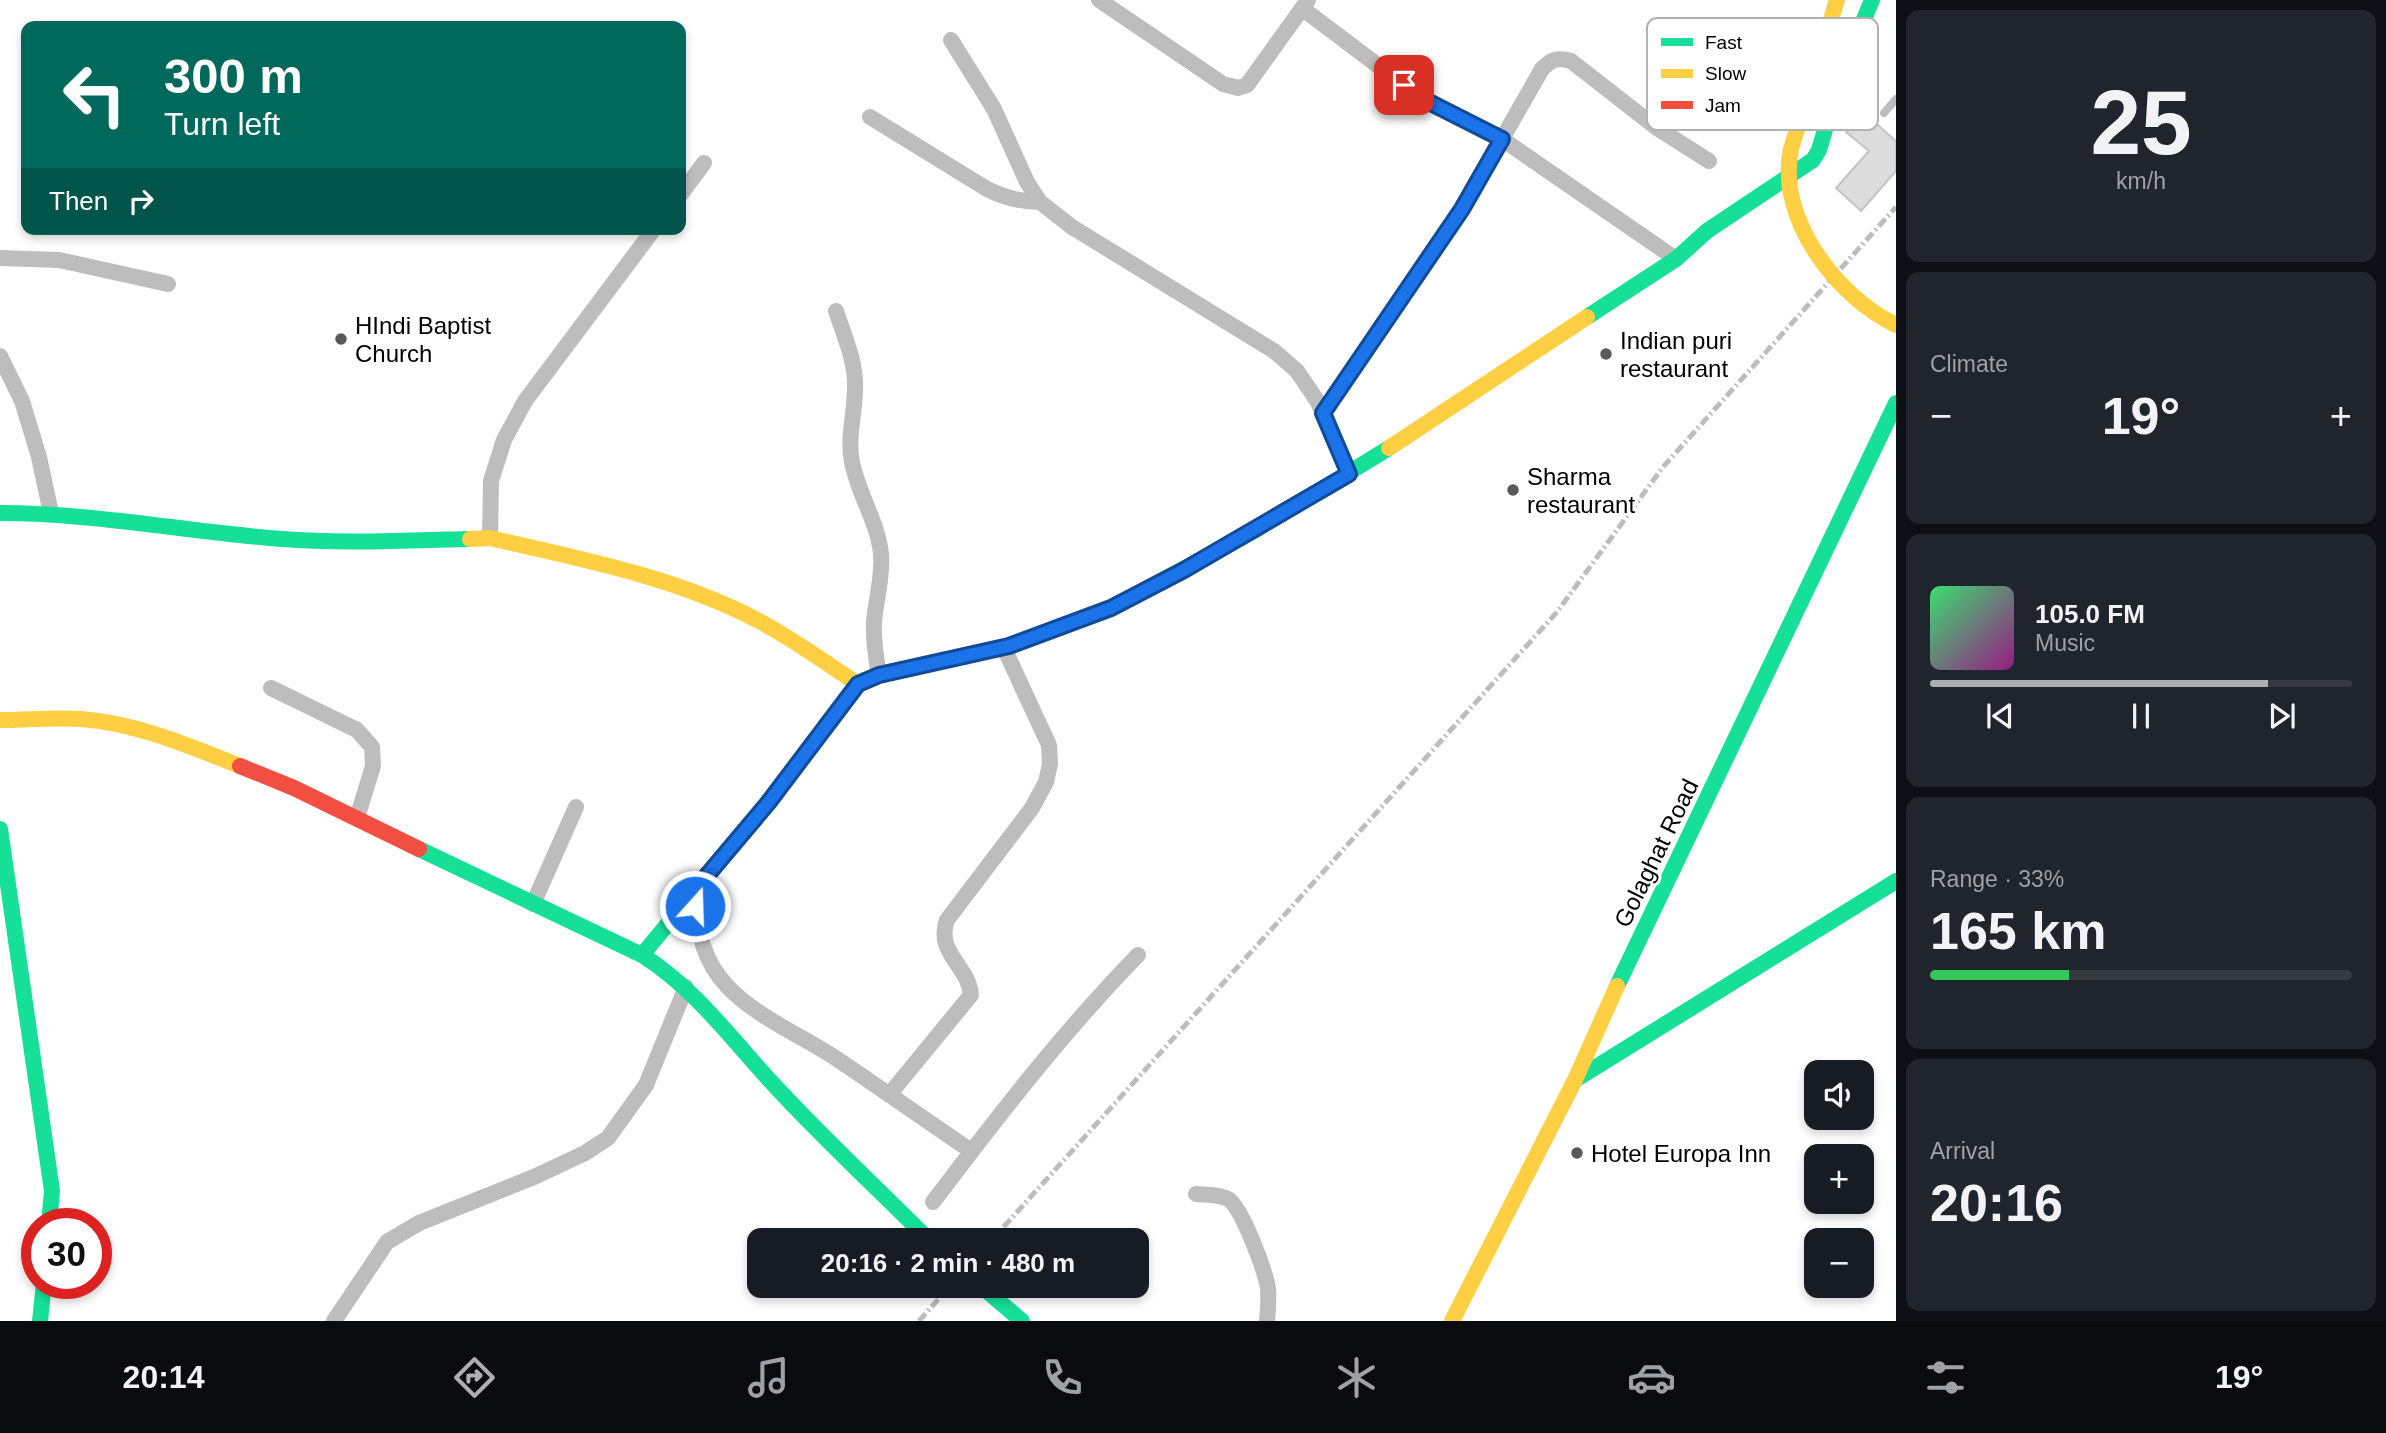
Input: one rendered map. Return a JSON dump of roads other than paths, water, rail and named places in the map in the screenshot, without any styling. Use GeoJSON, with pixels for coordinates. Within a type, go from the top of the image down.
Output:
{"type":"FeatureCollection","features":[{"type":"Feature","properties":{"kind":"street"},"geometry":{"type":"LineString","coordinates":[[1099,0],[1223,84],[1238,88],[1247,86],[1305,4],[1421,98],[1502,139],[1676,259]]}},
{"type":"Feature","properties":{"kind":"street"},"geometry":{"type":"LineString","coordinates":[[1831,18],[1837,0]]}},
{"type":"Feature","properties":{"kind":"street"},"geometry":{"type":"LineString","coordinates":[[1864,18],[1872,0]]}},
{"type":"Feature","properties":{"kind":"street"},"geometry":{"type":"LineString","coordinates":[[951,40],[994,109],[1027,182],[1040,202],[1072,227],[1274,351],[1297,371],[1318,402],[1349,474]]}},
{"type":"Feature","properties":{"kind":"street"},"geometry":{"type":"LineString","coordinates":[[1323,413],[1462,209],[1542,69],[1559,58],[1571,61],[1647,120]]}},
{"type":"Feature","properties":{"kind":"street"},"geometry":{"type":"LineString","coordinates":[[870,117],[1007,199],[1040,202]]}},
{"type":"Feature","properties":{"kind":"street"},"geometry":{"type":"LineString","coordinates":[[1660,130],[1709,161]]}},
{"type":"Feature","properties":{"kind":"street"},"geometry":{"type":"LineString","coordinates":[[1796,130],[1789,153],[1787,180],[1798,217],[1830,270],[1847,292],[1865,307],[1896,325]]}},
{"type":"Feature","properties":{"kind":"street"},"geometry":{"type":"LineString","coordinates":[[642,955],[768,803],[858,684],[879,675],[1004,648],[1111,608],[1196,563],[1349,474],[1676,259],[1707,231],[1778,186],[1813,160],[1825,130]]}},
{"type":"Feature","properties":{"kind":"street"},"geometry":{"type":"LineString","coordinates":[[686,187],[704,163]]}},
{"type":"Feature","properties":{"kind":"street"},"geometry":{"type":"LineString","coordinates":[[490,538],[491,481],[504,440],[525,401],[650,235]]}},
{"type":"Feature","properties":{"kind":"street"},"geometry":{"type":"LineString","coordinates":[[0,258],[59,260],[168,284]]}},
{"type":"Feature","properties":{"kind":"street"},"geometry":{"type":"LineString","coordinates":[[836,311],[854,371],[850,447],[852,465],[878,536],[881,552],[874,624],[874,647],[879,675]]}},
{"type":"Feature","properties":{"kind":"street"},"geometry":{"type":"LineString","coordinates":[[0,356],[22,401],[39,457],[51,513]]}},
{"type":"Feature","properties":{"kind":"street","name":"Golaghat Road"},"geometry":{"type":"LineString","coordinates":[[1452,1321],[1575,1080],[1896,403]]}},
{"type":"Feature","properties":{"kind":"street"},"geometry":{"type":"LineString","coordinates":[[0,513],[51,513],[281,539],[336,542],[490,538],[627,570],[699,594],[760,621],[858,684]]}},
{"type":"Feature","properties":{"kind":"street"},"geometry":{"type":"LineString","coordinates":[[889,1095],[968,1002],[971,987],[946,946],[943,931],[947,920],[1025,818],[1046,782],[1050,764],[1049,746],[1004,648]]}},
{"type":"Feature","properties":{"kind":"street"},"geometry":{"type":"LineString","coordinates":[[271,688],[357,730],[372,747],[373,766],[357,818]]}},
{"type":"Feature","properties":{"kind":"street"},"geometry":{"type":"LineString","coordinates":[[0,720],[81,719],[130,727],[183,743],[240,764],[357,818],[642,955],[686,987],[774,1085],[917,1228]]}},
{"type":"Feature","properties":{"kind":"street"},"geometry":{"type":"LineString","coordinates":[[533,904],[576,807]]}},
{"type":"Feature","properties":{"kind":"street"},"geometry":{"type":"LineString","coordinates":[[0,829],[52,1191],[50,1208]]}},
{"type":"Feature","properties":{"kind":"street"},"geometry":{"type":"LineString","coordinates":[[1575,1080],[1896,881]]}},
{"type":"Feature","properties":{"kind":"street"},"geometry":{"type":"LineString","coordinates":[[693,892],[699,939],[726,985],[745,1002],[971,1151]]}},
{"type":"Feature","properties":{"kind":"street"},"geometry":{"type":"LineString","coordinates":[[933,1202],[1087,1008],[1138,955]]}},
{"type":"Feature","properties":{"kind":"street"},"geometry":{"type":"LineString","coordinates":[[334,1321],[387,1242],[419,1223],[545,1172],[585,1153],[607,1138],[646,1085],[686,987]]}},
{"type":"Feature","properties":{"kind":"street"},"geometry":{"type":"LineString","coordinates":[[1196,1195],[1220,1196],[1230,1200],[1241,1213],[1266,1278],[1267,1321]]}},
{"type":"Feature","properties":{"kind":"street"},"geometry":{"type":"LineString","coordinates":[[995,1298],[1022,1321]]}},
{"type":"Feature","properties":{"kind":"street"},"geometry":{"type":"LineString","coordinates":[[40,1321],[42,1299]]}},
{"type":"Feature","properties":{"kind":"lane"},"geometry":{"type":"LineString","coordinates":[[1884,113],[1896,99]]}},
{"type":"Feature","properties":{"kind":"railway"},"geometry":{"type":"LineString","coordinates":[[1003,1228],[1557,612],[1663,467],[1896,207]]}},
{"type":"Feature","properties":{"kind":"railway"},"geometry":{"type":"LineString","coordinates":[[919,1321],[939,1298]]}},
{"type":"Feature","properties":{"kind":"place","name":"HIndi Baptist Church"},"geometry":{"type":"Point","coordinates":[341,339]}},
{"type":"Feature","properties":{"kind":"place","name":"Indian puri restaurant"},"geometry":{"type":"Point","coordinates":[1606,354]}},
{"type":"Feature","properties":{"kind":"place","name":"Sharma restaurant"},"geometry":{"type":"Point","coordinates":[1513,490]}},
{"type":"Feature","properties":{"kind":"place","name":"Hotel Europa Inn"},"geometry":{"type":"Point","coordinates":[1577,1153]}}]}
